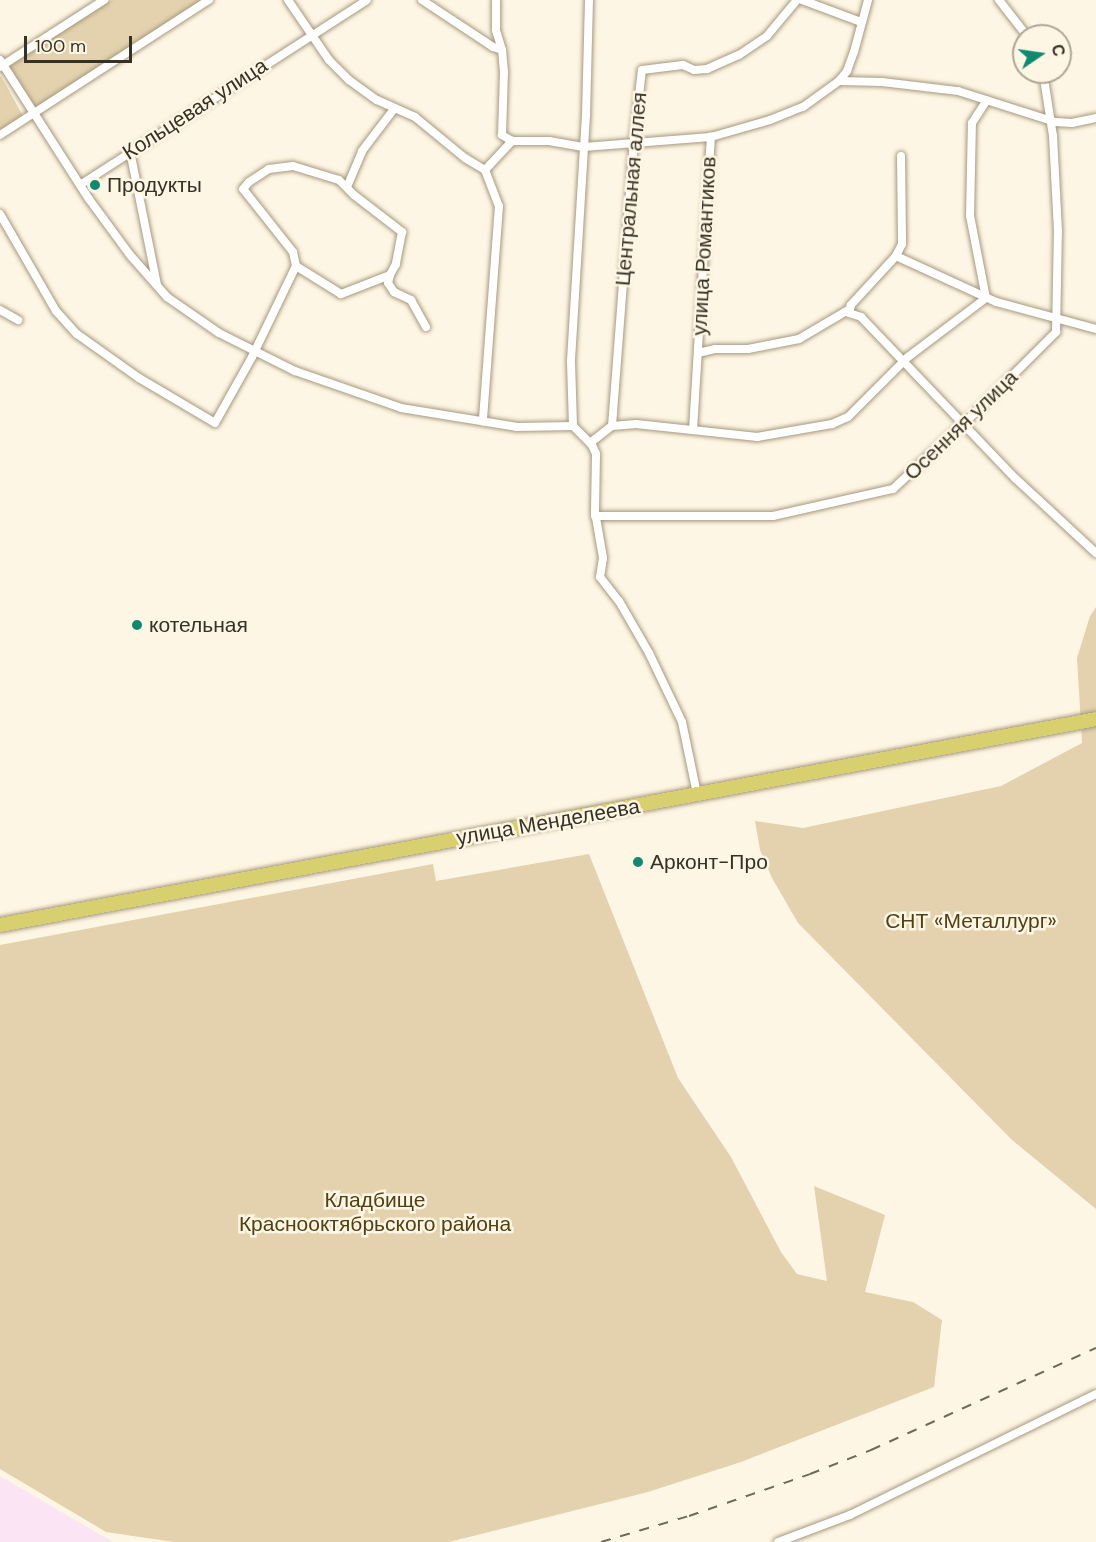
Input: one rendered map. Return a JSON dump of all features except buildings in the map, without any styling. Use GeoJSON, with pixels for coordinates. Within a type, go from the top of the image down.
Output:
{"type":"FeatureCollection","features":[{"type":"Feature","properties":{"kind":"highway","name":"улица Менделеева"},"geometry":{"type":"LineString","coordinates":[[0,925],[1096,718]]}},
{"type":"Feature","properties":{"kind":"highway","name":"улица Менделеева"},"geometry":{"type":"LineString","coordinates":[[0,933],[1096,726]]}},
{"type":"Feature","properties":{"kind":"street"},"geometry":{"type":"LineString","coordinates":[[104,0],[1,64],[80,185],[130,255],[167,297],[219,333],[328,384],[401,408],[517,427],[573,426]]}},
{"type":"Feature","properties":{"kind":"street"},"geometry":{"type":"LineString","coordinates":[[0,135],[209,0]]}},
{"type":"Feature","properties":{"kind":"street"},"geometry":{"type":"LineString","coordinates":[[288,0],[329,60],[349,80],[394,109],[415,117],[465,158],[484,170],[499,206],[483,421]]}},
{"type":"Feature","properties":{"kind":"street","name":"Кольцевая улица"},"geometry":{"type":"LineString","coordinates":[[80,185],[310,34],[367,0]]}},
{"type":"Feature","properties":{"kind":"street"},"geometry":{"type":"LineString","coordinates":[[422,0],[493,47],[502,50]]}},
{"type":"Feature","properties":{"kind":"street"},"geometry":{"type":"LineString","coordinates":[[496,0],[496,30],[502,50],[504,89],[502,135],[512,141],[549,141],[584,147],[711,137]]}},
{"type":"Feature","properties":{"kind":"street"},"geometry":{"type":"LineString","coordinates":[[589,0],[584,147],[571,362],[573,426],[590,443],[596,454],[595,516],[603,558],[600,577],[619,601],[649,653],[682,722],[697,794]]}},
{"type":"Feature","properties":{"kind":"street","name":"Центральная аллея"},"geometry":{"type":"LineString","coordinates":[[612,426],[633,142],[642,70],[683,65],[694,69],[707,69],[739,55],[767,36],[797,0]]}},
{"type":"Feature","properties":{"kind":"street"},"geometry":{"type":"LineString","coordinates":[[802,0],[861,22]]}},
{"type":"Feature","properties":{"kind":"street"},"geometry":{"type":"LineString","coordinates":[[839,81],[847,71],[854,52],[868,0]]}},
{"type":"Feature","properties":{"kind":"street"},"geometry":{"type":"LineString","coordinates":[[999,0],[1020,24]]}},
{"type":"Feature","properties":{"kind":"street"},"geometry":{"type":"LineString","coordinates":[[839,81],[882,82],[958,92],[1051,121],[1072,123],[1096,118]]}},
{"type":"Feature","properties":{"kind":"street","name":"улица Романтиков"},"geometry":{"type":"LineString","coordinates":[[693,430],[711,137],[770,120],[803,106],[839,81]]}},
{"type":"Feature","properties":{"kind":"street","name":"Осенняя улица"},"geometry":{"type":"LineString","coordinates":[[595,516],[773,516],[893,489],[964,424],[1056,332],[1058,231],[1051,121],[1045,84]]}},
{"type":"Feature","properties":{"kind":"street"},"geometry":{"type":"LineString","coordinates":[[986,297],[970,216],[972,123],[987,100]]}},
{"type":"Feature","properties":{"kind":"street"},"geometry":{"type":"LineString","coordinates":[[347,187],[362,151],[394,109]]}},
{"type":"Feature","properties":{"kind":"street"},"geometry":{"type":"LineString","coordinates":[[484,170],[512,141]]}},
{"type":"Feature","properties":{"kind":"street"},"geometry":{"type":"LineString","coordinates":[[130,151],[157,285]]}},
{"type":"Feature","properties":{"kind":"street"},"geometry":{"type":"LineString","coordinates":[[901,156],[902,244],[896,256],[986,297],[1096,329]]}},
{"type":"Feature","properties":{"kind":"street"},"geometry":{"type":"LineString","coordinates":[[0,214],[56,311],[77,334],[139,378],[215,423],[255,350],[296,266],[293,252],[243,189],[249,182],[269,169],[293,166],[339,180],[354,195],[402,232],[396,264],[388,283],[394,292],[411,300],[426,327]]}},
{"type":"Feature","properties":{"kind":"street","name":"улица Романтиков"},"geometry":{"type":"LineString","coordinates":[[698,353],[715,349],[748,349],[799,339],[850,309],[896,256]]}},
{"type":"Feature","properties":{"kind":"street"},"geometry":{"type":"LineString","coordinates":[[296,266],[341,294],[390,275]]}},
{"type":"Feature","properties":{"kind":"street"},"geometry":{"type":"LineString","coordinates":[[590,443],[612,426],[636,424],[757,437],[832,424],[848,417],[904,362],[986,297]]}},
{"type":"Feature","properties":{"kind":"street"},"geometry":{"type":"LineString","coordinates":[[850,309],[849,313],[861,317],[1016,479],[1096,553]]}},
{"type":"Feature","properties":{"kind":"street"},"geometry":{"type":"LineString","coordinates":[[0,310],[18,320]]}},
{"type":"Feature","properties":{"kind":"street"},"geometry":{"type":"LineString","coordinates":[[778,1542],[850,1515],[1096,1394]]}},
{"type":"Feature","properties":{"kind":"shaded area"},"geometry":{"type":"Polygon","coordinates":[[[0,1476],[113,1542],[0,1542],[0,1476]]]}},
{"type":"Feature","properties":{"kind":"green space"},"geometry":{"type":"Polygon","coordinates":[[[111,0],[203,0],[34,109],[7,67],[111,0]]]}},
{"type":"Feature","properties":{"kind":"green space"},"geometry":{"type":"Polygon","coordinates":[[[0,77],[23,116],[0,131],[0,77]]]}},
{"type":"Feature","properties":{"kind":"green space","name":"СНТ «Металлург»"},"geometry":{"type":"Polygon","coordinates":[[[1096,607],[1096,1209],[1012,1140],[798,923],[772,878],[760,850],[755,821],[803,828],[1001,786],[1082,743],[1077,658],[1090,616],[1096,607]]]}},
{"type":"Feature","properties":{"kind":"green space","name":"Кладбище Краснооктябрьского района"},"geometry":{"type":"Polygon","coordinates":[[[589,854],[678,1078],[731,1157],[781,1252],[797,1274],[827,1281],[814,1186],[885,1215],[865,1292],[913,1302],[942,1320],[934,1387],[741,1462],[648,1492],[449,1542],[174,1542],[106,1532],[0,1469],[0,945],[433,864],[436,881],[589,854]]]}},
{"type":"Feature","properties":{"kind":"railway"},"geometry":{"type":"LineString","coordinates":[[601,1542],[689,1516],[810,1474],[871,1450],[1096,1348]]}},
{"type":"Feature","properties":{"kind":"place","name":"Продукты"},"geometry":{"type":"Point","coordinates":[95,185]}},
{"type":"Feature","properties":{"kind":"place","name":"котельная"},"geometry":{"type":"Point","coordinates":[137,625]}},
{"type":"Feature","properties":{"kind":"place","name":"Арконт-Про"},"geometry":{"type":"Point","coordinates":[638,862]}}]}
